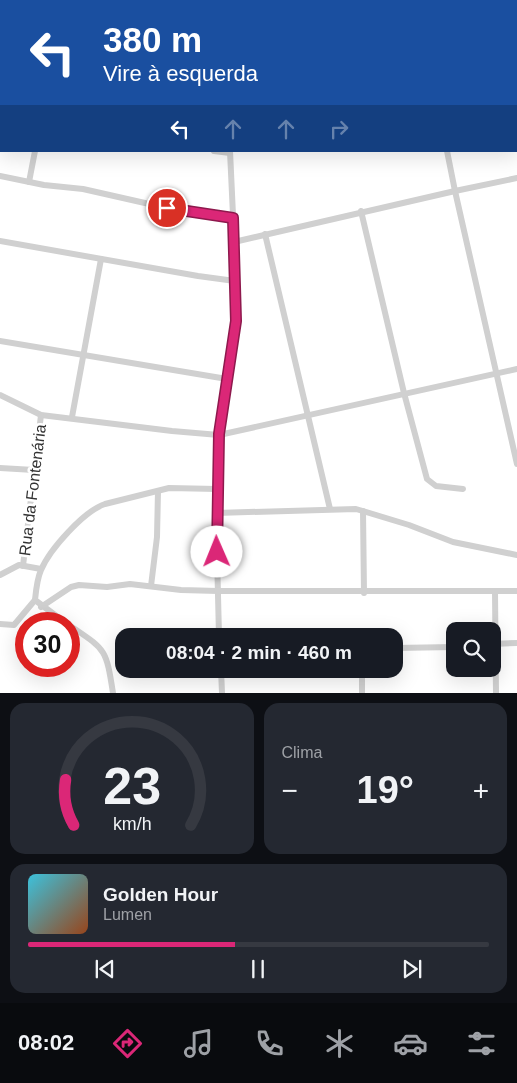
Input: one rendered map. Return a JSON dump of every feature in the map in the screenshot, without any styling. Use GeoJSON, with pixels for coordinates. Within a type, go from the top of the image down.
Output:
{"type":"FeatureCollection","features":[{"type":"Feature","properties":{"kind":"street"},"geometry":{"type":"LineString","coordinates":[[29,182],[35,152]]}},
{"type":"Feature","properties":{"kind":"street"},"geometry":{"type":"LineString","coordinates":[[219,628],[216,513],[219,434],[236,321],[230,152]]}},
{"type":"Feature","properties":{"kind":"street"},"geometry":{"type":"LineString","coordinates":[[446,152],[517,464]]}},
{"type":"Feature","properties":{"kind":"street"},"geometry":{"type":"LineString","coordinates":[[0,176],[83,189],[167,208],[233,218]]}},
{"type":"Feature","properties":{"kind":"street"},"geometry":{"type":"LineString","coordinates":[[234,242],[361,211],[517,178]]}},
{"type":"Feature","properties":{"kind":"street"},"geometry":{"type":"LineString","coordinates":[[361,211],[404,394],[428,479],[436,486],[463,489]]}},
{"type":"Feature","properties":{"kind":"street"},"geometry":{"type":"LineString","coordinates":[[266,234],[330,509]]}},
{"type":"Feature","properties":{"kind":"street"},"geometry":{"type":"LineString","coordinates":[[0,241],[235,281]]}},
{"type":"Feature","properties":{"kind":"street"},"geometry":{"type":"LineString","coordinates":[[72,417],[101,259]]}},
{"type":"Feature","properties":{"kind":"street"},"geometry":{"type":"LineString","coordinates":[[0,341],[227,379]]}},
{"type":"Feature","properties":{"kind":"street"},"geometry":{"type":"LineString","coordinates":[[0,395],[41,415],[72,417],[165,430],[219,434],[517,369]]}},
{"type":"Feature","properties":{"kind":"street","name":"Rua da Fontenária"},"geometry":{"type":"LineString","coordinates":[[23,566],[41,415]]}},
{"type":"Feature","properties":{"kind":"street"},"geometry":{"type":"LineString","coordinates":[[0,468],[34,470]]}},
{"type":"Feature","properties":{"kind":"street"},"geometry":{"type":"LineString","coordinates":[[0,624],[14,625],[35,600],[41,569],[68,532],[97,507],[158,490],[178,487],[217,489]]}},
{"type":"Feature","properties":{"kind":"street"},"geometry":{"type":"LineString","coordinates":[[151,586],[157,537],[158,490]]}},
{"type":"Feature","properties":{"kind":"street"},"geometry":{"type":"LineString","coordinates":[[216,513],[330,509],[362,511],[409,525],[453,542],[517,555]]}},
{"type":"Feature","properties":{"kind":"street"},"geometry":{"type":"LineString","coordinates":[[362,511],[364,592]]}},
{"type":"Feature","properties":{"kind":"street"},"geometry":{"type":"LineString","coordinates":[[0,575],[15,566],[41,569]]}},
{"type":"Feature","properties":{"kind":"street"},"geometry":{"type":"LineString","coordinates":[[41,606],[71,587],[79,585],[107,587],[130,584],[218,591],[517,592]]}},
{"type":"Feature","properties":{"kind":"street"},"geometry":{"type":"LineString","coordinates":[[494,622],[495,592]]}},
{"type":"Feature","properties":{"kind":"street"},"geometry":{"type":"LineString","coordinates":[[35,600],[50,612]]}},
{"type":"Feature","properties":{"kind":"street"},"geometry":{"type":"LineString","coordinates":[[80,632],[106,653],[113,693]]}},
{"type":"Feature","properties":{"kind":"street"},"geometry":{"type":"LineString","coordinates":[[501,644],[517,643]]}},
{"type":"Feature","properties":{"kind":"street"},"geometry":{"type":"LineString","coordinates":[[403,648],[446,647]]}},
{"type":"Feature","properties":{"kind":"street"},"geometry":{"type":"LineString","coordinates":[[495,677],[496,693]]}},
{"type":"Feature","properties":{"kind":"street"},"geometry":{"type":"LineString","coordinates":[[221,678],[222,693]]}},
{"type":"Feature","properties":{"kind":"street"},"geometry":{"type":"LineString","coordinates":[[362,678],[362,693]]}},
{"type":"Feature","properties":{"kind":"route"},"geometry":{"type":"LineString","coordinates":[[167,208],[233,218],[237,301],[234,344],[219,434],[216,513],[217,552]]}}]}
